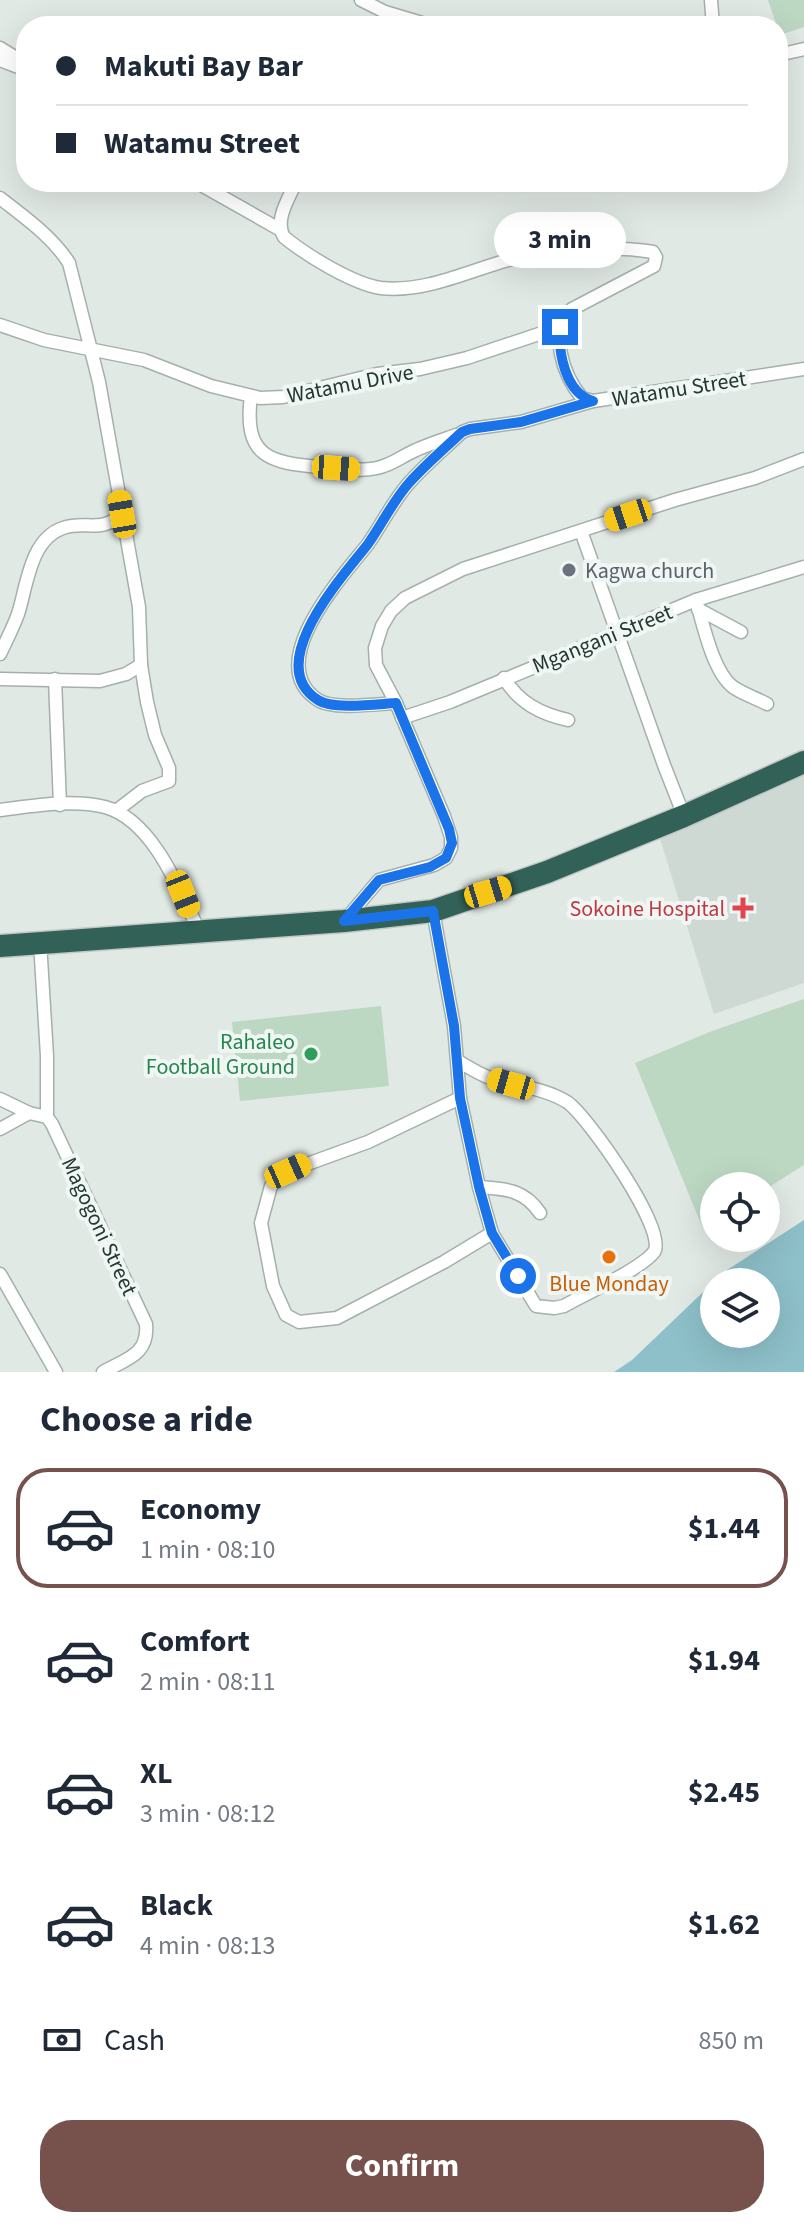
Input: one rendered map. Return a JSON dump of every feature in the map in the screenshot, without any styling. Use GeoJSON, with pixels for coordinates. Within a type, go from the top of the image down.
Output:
{"type":"FeatureCollection","features":[{"type":"Feature","properties":{"kind":"highway"},"geometry":{"type":"LineString","coordinates":[[0,946],[344,921],[433,911],[508,886],[684,816],[804,762]]}},
{"type":"Feature","properties":{"kind":"street"},"geometry":{"type":"LineString","coordinates":[[361,0],[398,16]]}},
{"type":"Feature","properties":{"kind":"street"},"geometry":{"type":"LineString","coordinates":[[383,16],[385,12]]}},
{"type":"Feature","properties":{"kind":"street"},"geometry":{"type":"LineString","coordinates":[[214,192],[279,229],[292,243],[329,265],[367,285],[388,288],[425,285],[525,257],[574,251],[653,252],[656,257],[654,266],[572,309],[560,327]]}},
{"type":"Feature","properties":{"kind":"street"},"geometry":{"type":"LineString","coordinates":[[279,229],[291,192]]}},
{"type":"Feature","properties":{"kind":"street"},"geometry":{"type":"LineString","coordinates":[[0,198],[41,232],[69,263],[91,349],[140,615],[141,665],[155,735],[171,777],[165,784],[142,791],[116,811]]}},
{"type":"Feature","properties":{"kind":"street","name":"Watamu Drive"},"geometry":{"type":"LineString","coordinates":[[0,325],[44,340],[144,360],[211,386],[251,396],[283,397],[377,374],[420,369],[489,352],[560,327]]}},
{"type":"Feature","properties":{"kind":"street","name":"Watamu Street"},"geometry":{"type":"LineString","coordinates":[[560,327],[559,343],[574,389],[582,398],[593,401],[804,369]]}},
{"type":"Feature","properties":{"kind":"street"},"geometry":{"type":"LineString","coordinates":[[251,396],[252,438],[261,454],[273,460],[356,470],[396,462],[412,451],[470,429],[521,422],[593,401]]}},
{"type":"Feature","properties":{"kind":"street"},"geometry":{"type":"LineString","coordinates":[[396,703],[334,705],[318,700],[301,680],[300,663],[308,629],[338,578],[367,545],[408,484],[462,432]]}},
{"type":"Feature","properties":{"kind":"street"},"geometry":{"type":"LineString","coordinates":[[344,921],[379,880],[434,865],[446,858],[451,848],[444,816],[396,703],[377,669],[374,655],[382,626],[391,611],[405,598],[463,569],[675,500],[755,478],[804,459]]}},
{"type":"Feature","properties":{"kind":"street"},"geometry":{"type":"LineString","coordinates":[[396,462],[408,484]]}},
{"type":"Feature","properties":{"kind":"street"},"geometry":{"type":"LineString","coordinates":[[0,654],[16,619],[36,554],[49,536],[70,526],[105,526],[122,514]]}},
{"type":"Feature","properties":{"kind":"street"},"geometry":{"type":"LineString","coordinates":[[581,531],[684,816]]}},
{"type":"Feature","properties":{"kind":"street","name":"Mgangani Street"},"geometry":{"type":"LineString","coordinates":[[402,718],[450,702],[617,631],[804,567]]}},
{"type":"Feature","properties":{"kind":"street"},"geometry":{"type":"LineString","coordinates":[[697,604],[741,632]]}},
{"type":"Feature","properties":{"kind":"street"},"geometry":{"type":"LineString","coordinates":[[697,604],[712,651],[726,679],[734,687],[767,704]]}},
{"type":"Feature","properties":{"kind":"street"},"geometry":{"type":"LineString","coordinates":[[0,679],[111,680],[141,665]]}},
{"type":"Feature","properties":{"kind":"street"},"geometry":{"type":"LineString","coordinates":[[504,678],[514,693],[539,712],[568,720]]}},
{"type":"Feature","properties":{"kind":"street"},"geometry":{"type":"LineString","coordinates":[[55,679],[60,805]]}},
{"type":"Feature","properties":{"kind":"street"},"geometry":{"type":"LineString","coordinates":[[0,810],[60,805],[102,806],[116,811],[147,837],[183,894],[199,931]]}},
{"type":"Feature","properties":{"kind":"street"},"geometry":{"type":"LineString","coordinates":[[433,911],[458,1061],[460,1098],[479,1187],[492,1233],[536,1306],[564,1306],[639,1264],[654,1252],[657,1243],[641,1203],[576,1109],[558,1097],[488,1077],[458,1061]]}},
{"type":"Feature","properties":{"kind":"street","name":"Magogoni Street"},"geometry":{"type":"LineString","coordinates":[[40,942],[47,1056],[47,1117],[146,1324],[147,1338],[142,1348],[103,1372]]}},
{"type":"Feature","properties":{"kind":"street"},"geometry":{"type":"LineString","coordinates":[[460,1098],[368,1142],[288,1171],[271,1186],[261,1223],[273,1286],[286,1315],[299,1322],[337,1318],[492,1233]]}},
{"type":"Feature","properties":{"kind":"street"},"geometry":{"type":"LineString","coordinates":[[0,1099],[29,1113],[47,1117]]}},
{"type":"Feature","properties":{"kind":"street"},"geometry":{"type":"LineString","coordinates":[[0,1129],[29,1113]]}},
{"type":"Feature","properties":{"kind":"street"},"geometry":{"type":"LineString","coordinates":[[479,1187],[517,1192],[533,1202],[540,1213]]}},
{"type":"Feature","properties":{"kind":"street"},"geometry":{"type":"LineString","coordinates":[[0,1274],[56,1372]]}},
{"type":"Feature","properties":{"kind":"shaded area","name":"Sokoine Hospital"},"geometry":{"type":"Polygon","coordinates":[[[804,773],[804,983],[714,1014],[658,832],[804,773]]]}},
{"type":"Feature","properties":{"kind":"green space"},"geometry":{"type":"Polygon","coordinates":[[[768,0],[804,0],[804,27],[788,32],[788,16],[773,16],[768,0]]]}},
{"type":"Feature","properties":{"kind":"green space"},"geometry":{"type":"Polygon","coordinates":[[[804,999],[804,1165],[780,1180],[780,1172],[700,1172],[700,1222],[635,1063],[712,1031],[804,999]]]}},
{"type":"Feature","properties":{"kind":"green space","name":"Rahaleo Football Ground"},"geometry":{"type":"Polygon","coordinates":[[[381,1006],[389,1086],[240,1101],[232,1022],[381,1006]]]}},
{"type":"Feature","properties":{"kind":"water"},"geometry":{"type":"Polygon","coordinates":[[[804,1220],[804,1372],[614,1372],[632,1360],[700,1295],[700,1348],[780,1348],[780,1268],[730,1268],[755,1252],[780,1252],[780,1236],[804,1220]]]}},
{"type":"Feature","properties":{"kind":"place","name":"Kagwa church"},"geometry":{"type":"Point","coordinates":[569,570]}},
{"type":"Feature","properties":{"kind":"place","name":"Sokoine Hospital"},"geometry":{"type":"Point","coordinates":[743,908]}},
{"type":"Feature","properties":{"kind":"place","name":"Rahaleo Football Ground"},"geometry":{"type":"Point","coordinates":[311,1054]}},
{"type":"Feature","properties":{"kind":"place","name":"Blue Monday"},"geometry":{"type":"Point","coordinates":[609,1257]}},
{"type":"Feature","properties":{"kind":"route"},"geometry":{"type":"LineString","coordinates":[[518,1276],[492,1233],[479,1187],[460,1098],[454,1026],[433,911],[344,921],[379,880],[430,867],[446,858],[452,843],[449,829],[396,703],[325,703],[307,690],[301,680],[300,663],[308,629],[338,578],[367,545],[408,484],[462,432],[521,422],[593,401],[582,398],[574,389],[559,343],[560,327]]}}]}
